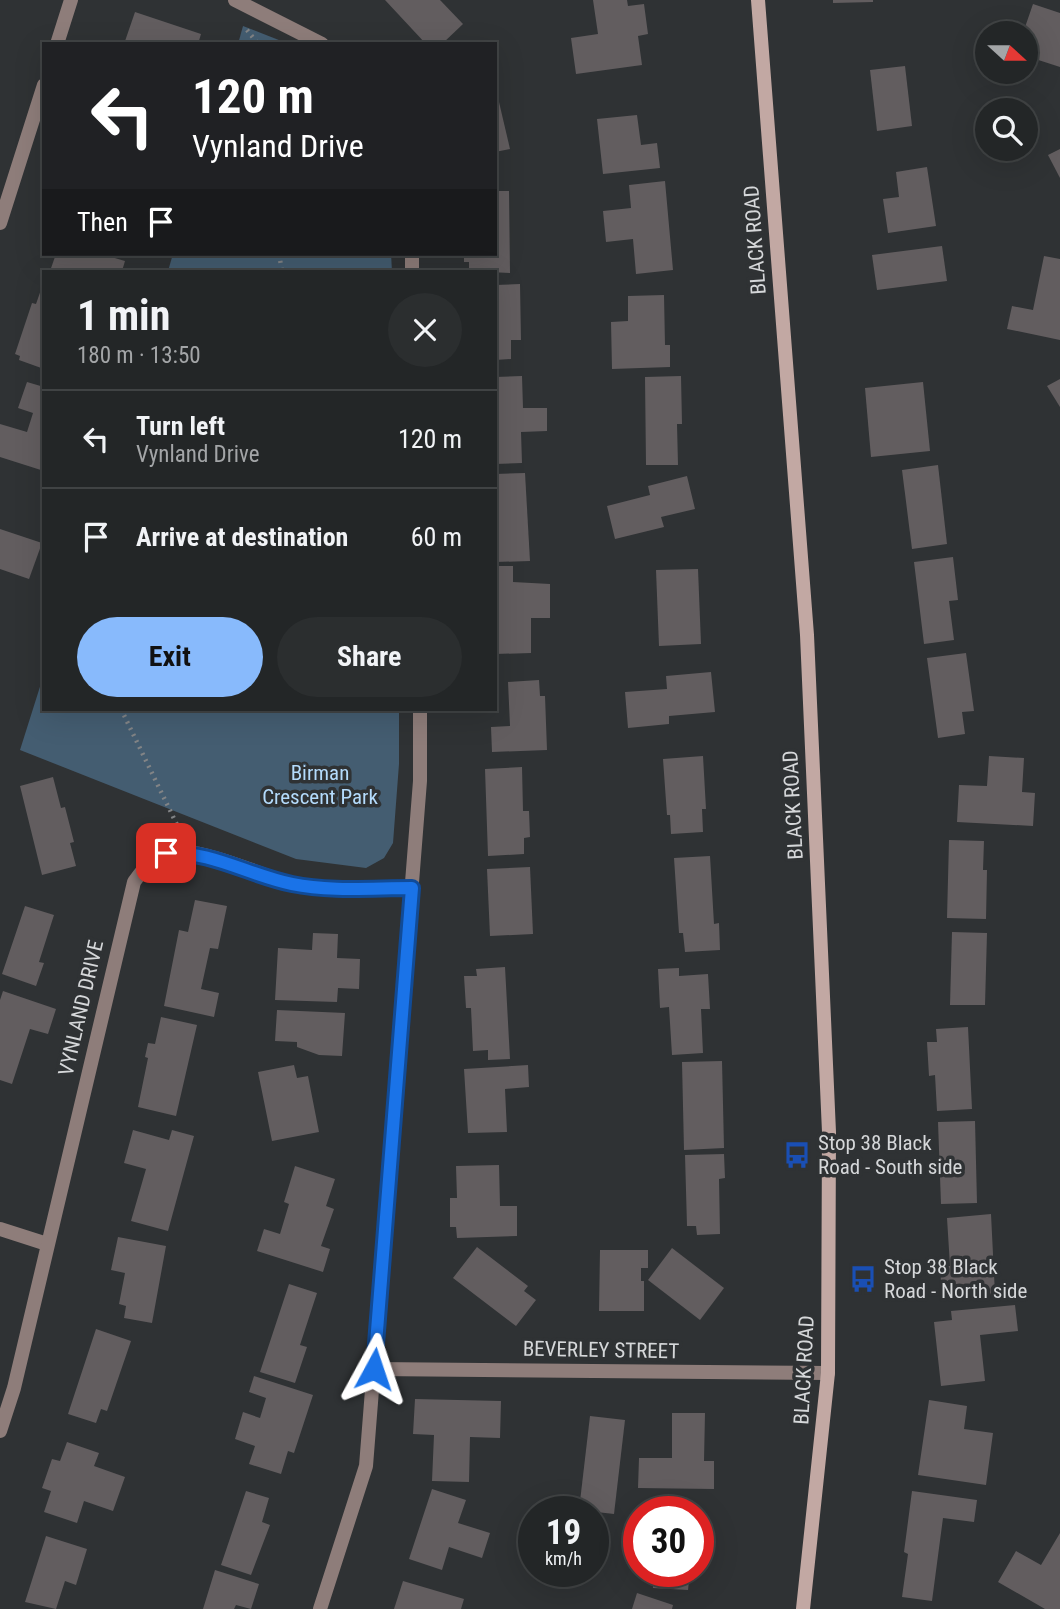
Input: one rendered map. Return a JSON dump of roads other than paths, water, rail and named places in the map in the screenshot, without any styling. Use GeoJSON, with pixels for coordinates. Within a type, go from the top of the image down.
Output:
{"type":"FeatureCollection","features":[{"type":"Feature","properties":{"kind":"main road","name":"BLACK ROAD"},"geometry":{"type":"LineString","coordinates":[[758,0],[807,635],[829,1132],[828,1373],[803,1609]]}},
{"type":"Feature","properties":{"kind":"street"},"geometry":{"type":"LineString","coordinates":[[58,42],[71,0]]}},
{"type":"Feature","properties":{"kind":"street"},"geometry":{"type":"LineString","coordinates":[[235,0],[318,42]]}},
{"type":"Feature","properties":{"kind":"street"},"geometry":{"type":"LineString","coordinates":[[0,223],[42,91]]}},
{"type":"Feature","properties":{"kind":"street"},"geometry":{"type":"LineString","coordinates":[[320,1609],[366,1466],[420,781],[420,711]]}},
{"type":"Feature","properties":{"kind":"street","name":"VYNLAND DRIVE"},"geometry":{"type":"LineString","coordinates":[[0,1431],[14,1388],[134,882],[146,866],[166,853],[186,852],[217,859],[292,884],[412,888]]}},
{"type":"Feature","properties":{"kind":"street"},"geometry":{"type":"LineString","coordinates":[[0,1229],[47,1244]]}},
{"type":"Feature","properties":{"kind":"street","name":"BEVERLEY STREET"},"geometry":{"type":"LineString","coordinates":[[374,1369],[828,1373]]}},
{"type":"Feature","properties":{"kind":"place","name":"Stop 38 Black Road - South side"},"geometry":{"type":"Point","coordinates":[797,1155]}},
{"type":"Feature","properties":{"kind":"place","name":"Stop 38 Black Road - North side"},"geometry":{"type":"Point","coordinates":[863,1279]}},
{"type":"Feature","properties":{"kind":"park label","name":"Birman Crescent Park"},"geometry":{"type":"Point","coordinates":[320,785]}}]}
